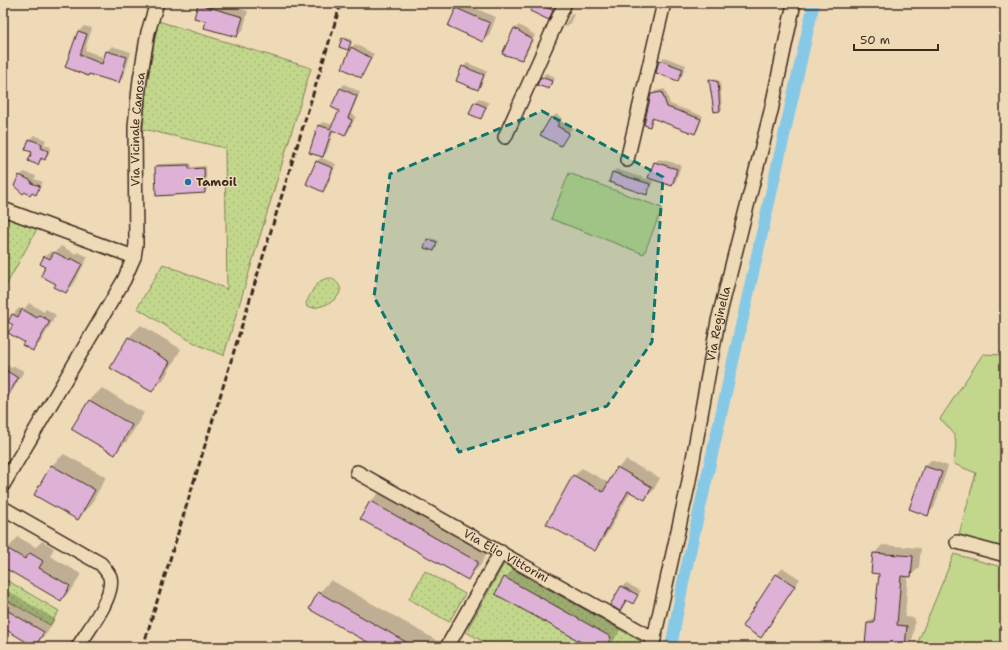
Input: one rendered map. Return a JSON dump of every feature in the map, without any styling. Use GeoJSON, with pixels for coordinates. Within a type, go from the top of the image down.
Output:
{"type":"FeatureCollection","features":[{"type":"Feature","properties":{"kind":"street","name":"Via Vicinale Canosa"},"geometry":{"type":"LineString","coordinates":[[3,486],[124,280],[134,257],[136,231],[135,133],[137,102],[148,32],[157,3]]}},
{"type":"Feature","properties":{"kind":"street"},"geometry":{"type":"LineString","coordinates":[[505,137],[565,3]]}},
{"type":"Feature","properties":{"kind":"street"},"geometry":{"type":"LineString","coordinates":[[627,160],[664,3]]}},
{"type":"Feature","properties":{"kind":"street","name":"Via Reginella"},"geometry":{"type":"LineString","coordinates":[[653,643],[688,486],[718,321],[771,111],[794,3]]}},
{"type":"Feature","properties":{"kind":"street"},"geometry":{"type":"LineString","coordinates":[[3,209],[134,257]]}},
{"type":"Feature","properties":{"kind":"street","name":"Via Elio Vittorini"},"geometry":{"type":"LineString","coordinates":[[358,472],[501,552],[653,643]]}},
{"type":"Feature","properties":{"kind":"street"},"geometry":{"type":"LineString","coordinates":[[3,508],[101,564],[110,577],[108,597],[78,647]]}},
{"type":"Feature","properties":{"kind":"street"},"geometry":{"type":"LineString","coordinates":[[956,542],[1005,555]]}},
{"type":"Feature","properties":{"kind":"street"},"geometry":{"type":"LineString","coordinates":[[447,647],[501,552]]}},
{"type":"Feature","properties":{"kind":"highlighted area"},"geometry":{"type":"Polygon","coordinates":[[[542,111],[663,177],[652,342],[607,406],[459,452],[374,297],[390,174],[542,111]]]}},
{"type":"Feature","properties":{"kind":"green space"},"geometry":{"type":"Polygon","coordinates":[[[158,21],[311,68],[224,355],[201,346],[137,308],[163,264],[227,289],[225,148],[143,129],[147,85],[158,21]]]}},
{"type":"Feature","properties":{"kind":"green space"},"geometry":{"type":"Polygon","coordinates":[[[569,173],[662,208],[644,254],[551,219],[569,173]]]}},
{"type":"Feature","properties":{"kind":"green space"},"geometry":{"type":"Polygon","coordinates":[[[3,216],[37,229],[3,291],[3,216]]]}},
{"type":"Feature","properties":{"kind":"green space"},"geometry":{"type":"Polygon","coordinates":[[[331,278],[338,284],[340,289],[339,295],[328,304],[313,308],[307,307],[306,303],[315,286],[322,280],[331,278]]]}},
{"type":"Feature","properties":{"kind":"green space"},"geometry":{"type":"Polygon","coordinates":[[[983,354],[1005,355],[1005,550],[958,538],[976,473],[954,464],[956,444],[954,435],[940,419],[983,354]]]}},
{"type":"Feature","properties":{"kind":"green space"},"geometry":{"type":"Polygon","coordinates":[[[954,554],[1005,568],[1005,647],[916,647],[954,554]]]}},
{"type":"Feature","properties":{"kind":"green space"},"geometry":{"type":"Polygon","coordinates":[[[504,564],[642,642],[639,647],[493,647],[466,632],[504,564]]]}},
{"type":"Feature","properties":{"kind":"green space"},"geometry":{"type":"Polygon","coordinates":[[[425,571],[465,594],[449,622],[409,599],[425,571]]]}},
{"type":"Feature","properties":{"kind":"green space"},"geometry":{"type":"Polygon","coordinates":[[[3,578],[59,611],[50,625],[3,598],[3,578]]]}},
{"type":"Feature","properties":{"kind":"building"},"geometry":{"type":"Polygon","coordinates":[[[534,3],[553,10],[549,20],[530,11],[534,3]]]}},
{"type":"Feature","properties":{"kind":"building"},"geometry":{"type":"Polygon","coordinates":[[[198,4],[243,17],[237,37],[204,28],[206,21],[194,18],[198,4]]]}},
{"type":"Feature","properties":{"kind":"building"},"geometry":{"type":"Polygon","coordinates":[[[456,8],[490,23],[483,42],[448,26],[456,8]]]}},
{"type":"Feature","properties":{"kind":"building"},"geometry":{"type":"Polygon","coordinates":[[[514,28],[532,39],[522,60],[502,54],[514,28]]]}},
{"type":"Feature","properties":{"kind":"building"},"geometry":{"type":"Polygon","coordinates":[[[78,31],[87,34],[80,55],[102,64],[106,51],[127,57],[119,83],[89,74],[88,76],[65,67],[78,31]]]}},
{"type":"Feature","properties":{"kind":"building"},"geometry":{"type":"Polygon","coordinates":[[[342,38],[351,42],[348,50],[339,47],[342,38]]]}},
{"type":"Feature","properties":{"kind":"building"},"geometry":{"type":"Polygon","coordinates":[[[351,47],[371,58],[361,78],[342,68],[351,47]]]}},
{"type":"Feature","properties":{"kind":"building"},"geometry":{"type":"Polygon","coordinates":[[[659,60],[683,69],[678,81],[656,73],[659,60]]]}},
{"type":"Feature","properties":{"kind":"building"},"geometry":{"type":"Polygon","coordinates":[[[462,66],[484,75],[478,90],[456,81],[462,66]]]}},
{"type":"Feature","properties":{"kind":"building"},"geometry":{"type":"Polygon","coordinates":[[[541,77],[552,81],[549,89],[537,85],[541,77]]]}},
{"type":"Feature","properties":{"kind":"building"},"geometry":{"type":"Polygon","coordinates":[[[709,79],[718,82],[720,111],[714,112],[709,79]]]}},
{"type":"Feature","properties":{"kind":"building"},"geometry":{"type":"Polygon","coordinates":[[[340,88],[357,96],[348,118],[352,120],[345,136],[332,130],[323,157],[309,153],[318,125],[330,129],[339,111],[331,107],[340,88]]]}},
{"type":"Feature","properties":{"kind":"building"},"geometry":{"type":"Polygon","coordinates":[[[662,92],[667,107],[701,119],[695,134],[652,118],[650,127],[644,125],[651,94],[662,92]]]}},
{"type":"Feature","properties":{"kind":"building"},"geometry":{"type":"Polygon","coordinates":[[[474,102],[486,107],[481,119],[469,114],[474,102]]]}},
{"type":"Feature","properties":{"kind":"building"},"geometry":{"type":"Polygon","coordinates":[[[551,117],[559,123],[557,126],[569,133],[561,146],[540,135],[551,117]]]}},
{"type":"Feature","properties":{"kind":"building"},"geometry":{"type":"Polygon","coordinates":[[[29,139],[42,144],[41,148],[48,151],[45,160],[41,158],[38,165],[28,161],[32,152],[25,150],[29,139]]]}},
{"type":"Feature","properties":{"kind":"building"},"geometry":{"type":"Polygon","coordinates":[[[316,161],[333,168],[323,192],[306,184],[316,161]]]}},
{"type":"Feature","properties":{"kind":"building"},"geometry":{"type":"Polygon","coordinates":[[[654,162],[677,169],[672,186],[648,178],[654,162]]]}},
{"type":"Feature","properties":{"kind":"building"},"geometry":{"type":"Polygon","coordinates":[[[189,165],[189,169],[204,168],[205,193],[156,196],[155,166],[189,165]]]}},
{"type":"Feature","properties":{"kind":"building"},"geometry":{"type":"Polygon","coordinates":[[[612,172],[650,184],[647,195],[609,182],[612,172]]]}},
{"type":"Feature","properties":{"kind":"building"},"geometry":{"type":"Polygon","coordinates":[[[19,175],[32,181],[31,183],[40,186],[36,195],[32,193],[30,196],[25,192],[23,194],[14,186],[19,175]]]}},
{"type":"Feature","properties":{"kind":"building"},"geometry":{"type":"Polygon","coordinates":[[[427,239],[437,242],[434,251],[424,248],[427,239]]]}},
{"type":"Feature","properties":{"kind":"building"},"geometry":{"type":"Polygon","coordinates":[[[54,252],[82,264],[66,293],[54,287],[56,284],[41,276],[45,267],[40,264],[44,256],[50,259],[54,252]]]}},
{"type":"Feature","properties":{"kind":"building"},"geometry":{"type":"Polygon","coordinates":[[[22,309],[37,318],[39,315],[50,321],[33,351],[22,345],[24,342],[8,333],[13,325],[8,322],[12,314],[18,317],[22,309]]]}},
{"type":"Feature","properties":{"kind":"building"},"geometry":{"type":"Polygon","coordinates":[[[128,337],[170,362],[152,392],[110,368],[128,337]]]}},
{"type":"Feature","properties":{"kind":"building"},"geometry":{"type":"Polygon","coordinates":[[[7,371],[18,378],[3,404],[3,378],[7,371]]]}},
{"type":"Feature","properties":{"kind":"building"},"geometry":{"type":"Polygon","coordinates":[[[89,400],[132,425],[115,455],[71,429],[89,400]]]}},
{"type":"Feature","properties":{"kind":"building"},"geometry":{"type":"Polygon","coordinates":[[[51,465],[95,490],[78,520],[34,495],[51,465]]]}},
{"type":"Feature","properties":{"kind":"building"},"geometry":{"type":"Polygon","coordinates":[[[924,466],[942,472],[928,516],[909,509],[924,466]]]}},
{"type":"Feature","properties":{"kind":"building"},"geometry":{"type":"Polygon","coordinates":[[[617,467],[652,487],[645,500],[628,491],[595,551],[546,524],[573,475],[603,492],[617,467]]]}},
{"type":"Feature","properties":{"kind":"building"},"geometry":{"type":"Polygon","coordinates":[[[370,501],[478,562],[468,580],[360,519],[370,501]]]}},
{"type":"Feature","properties":{"kind":"building"},"geometry":{"type":"Polygon","coordinates":[[[3,546],[25,559],[30,553],[43,561],[39,568],[70,586],[61,601],[3,567],[3,546]]]}},
{"type":"Feature","properties":{"kind":"building"},"geometry":{"type":"Polygon","coordinates":[[[873,553],[913,556],[911,577],[901,576],[897,625],[907,626],[905,647],[865,645],[867,623],[874,623],[879,574],[871,573],[873,553]]]}},
{"type":"Feature","properties":{"kind":"building"},"geometry":{"type":"Polygon","coordinates":[[[776,574],[795,586],[761,638],[742,626],[776,574]]]}},
{"type":"Feature","properties":{"kind":"building"},"geometry":{"type":"Polygon","coordinates":[[[504,577],[611,637],[606,647],[590,647],[495,594],[504,577]]]}},
{"type":"Feature","properties":{"kind":"building"},"geometry":{"type":"Polygon","coordinates":[[[621,586],[638,595],[633,604],[626,600],[620,611],[610,605],[621,586]]]}},
{"type":"Feature","properties":{"kind":"building"},"geometry":{"type":"Polygon","coordinates":[[[318,592],[415,647],[377,647],[349,632],[309,609],[318,592]]]}},
{"type":"Feature","properties":{"kind":"building"},"geometry":{"type":"Polygon","coordinates":[[[3,608],[44,632],[35,647],[3,628],[3,608]]]}},
{"type":"Feature","properties":{"kind":"waterway"},"geometry":{"type":"LineString","coordinates":[[671,647],[683,583],[814,3]]}},
{"type":"Feature","properties":{"kind":"railway"},"geometry":{"type":"LineString","coordinates":[[143,647],[341,3]]}},
{"type":"Feature","properties":{"kind":"place","name":"Tamoil"},"geometry":{"type":"Point","coordinates":[188,182]}}]}
